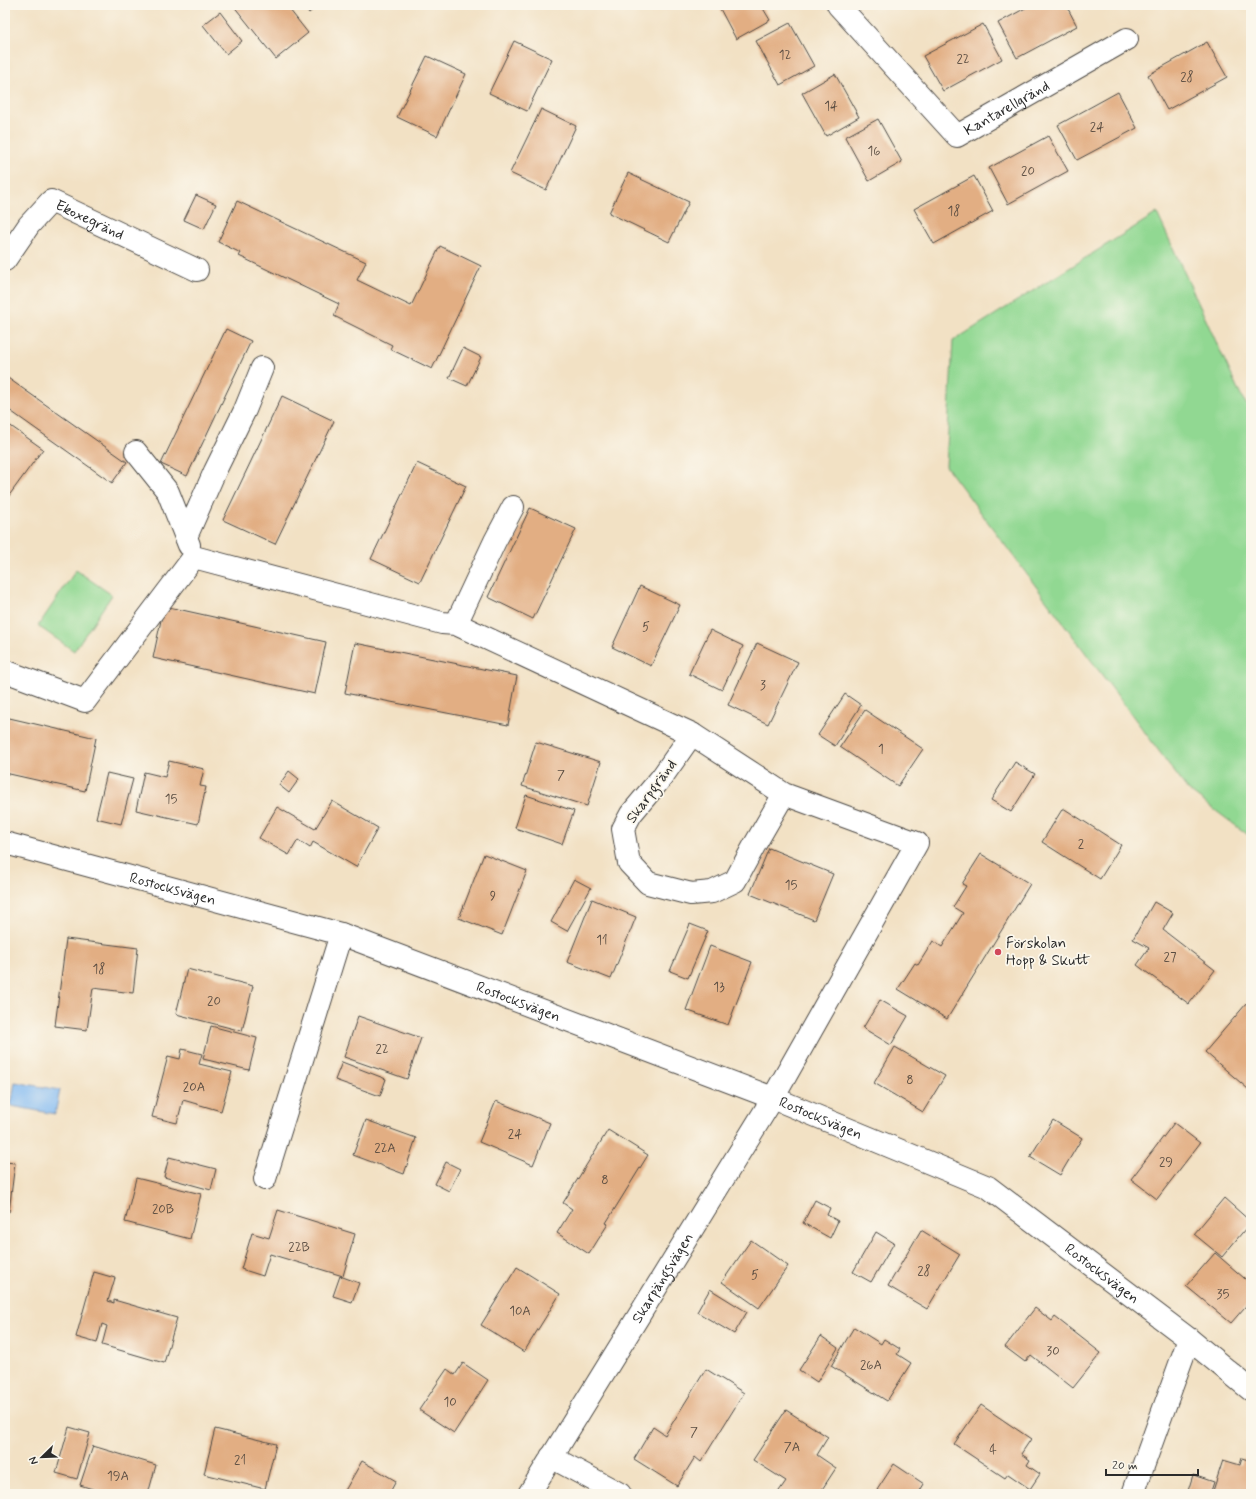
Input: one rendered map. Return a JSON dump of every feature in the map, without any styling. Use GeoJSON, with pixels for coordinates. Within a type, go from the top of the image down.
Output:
{"type":"FeatureCollection","features":[{"type":"Feature","properties":{"kind":"street","name":"Kantarellgränd"},"geometry":{"type":"LineString","coordinates":[[838,5],[957,136],[1127,39]]}},
{"type":"Feature","properties":{"kind":"street","name":"Ekoxegränd"},"geometry":{"type":"LineString","coordinates":[[5,260],[29,225],[51,201],[197,270]]}},
{"type":"Feature","properties":{"kind":"street"},"geometry":{"type":"LineString","coordinates":[[186,537],[214,472],[245,410],[262,368]]}},
{"type":"Feature","properties":{"kind":"street"},"geometry":{"type":"LineString","coordinates":[[136,452],[168,492],[194,557]]}},
{"type":"Feature","properties":{"kind":"street"},"geometry":{"type":"LineString","coordinates":[[456,624],[495,541],[513,507]]}},
{"type":"Feature","properties":{"kind":"street"},"geometry":{"type":"LineString","coordinates":[[194,557],[434,621],[456,624],[692,734],[784,794],[917,844],[773,1098]]}},
{"type":"Feature","properties":{"kind":"street"},"geometry":{"type":"LineString","coordinates":[[5,671],[85,701],[194,557]]}},
{"type":"Feature","properties":{"kind":"street","name":"Skarpgränd"},"geometry":{"type":"LineString","coordinates":[[692,734],[662,777],[631,814],[623,830],[629,863],[648,883],[690,894],[712,892],[735,881],[784,794]]}},
{"type":"Feature","properties":{"kind":"street","name":"Rostocksvägen"},"geometry":{"type":"LineString","coordinates":[[5,843],[341,934],[773,1098],[988,1187],[1189,1339],[1251,1390]]}},
{"type":"Feature","properties":{"kind":"street"},"geometry":{"type":"LineString","coordinates":[[265,1179],[341,934]]}},
{"type":"Feature","properties":{"kind":"street","name":"Skarpängsvägen"},"geometry":{"type":"LineString","coordinates":[[529,1494],[773,1098]]}},
{"type":"Feature","properties":{"kind":"street"},"geometry":{"type":"LineString","coordinates":[[1133,1494],[1189,1339]]}},
{"type":"Feature","properties":{"kind":"street"},"geometry":{"type":"LineString","coordinates":[[551,1457],[620,1494]]}},
{"type":"Feature","properties":{"kind":"green space"},"geometry":{"type":"Polygon","coordinates":[[[1157,213],[1241,396],[1251,411],[1251,837],[1188,790],[946,466],[953,341],[1157,213]]]}},
{"type":"Feature","properties":{"kind":"green space"},"geometry":{"type":"Polygon","coordinates":[[[76,570],[112,595],[74,651],[38,626],[76,570]]]}},
{"type":"Feature","properties":{"kind":"water"},"geometry":{"type":"Polygon","coordinates":[[[15,1082],[60,1090],[55,1114],[11,1106],[15,1082]]]}},
{"type":"Feature","properties":{"kind":"building"},"geometry":{"type":"Polygon","coordinates":[[[233,5],[286,5],[308,33],[276,59],[233,5]]]}},
{"type":"Feature","properties":{"kind":"building"},"geometry":{"type":"Polygon","coordinates":[[[303,5],[318,5],[309,13],[303,5]]]}},
{"type":"Feature","properties":{"kind":"building"},"geometry":{"type":"Polygon","coordinates":[[[718,5],[761,5],[770,20],[736,39],[718,5]]]}},
{"type":"Feature","properties":{"kind":"building"},"geometry":{"type":"Polygon","coordinates":[[[1031,5],[1066,5],[1077,26],[1017,58],[998,23],[1031,5]]]}},
{"type":"Feature","properties":{"kind":"building"},"geometry":{"type":"Polygon","coordinates":[[[220,12],[242,41],[226,54],[203,25],[220,12]]]}},
{"type":"Feature","properties":{"kind":"building"},"geometry":{"type":"Polygon","coordinates":[[[790,23],[814,66],[780,85],[756,41],[790,23]]]}},
{"type":"Feature","properties":{"kind":"building"},"geometry":{"type":"Polygon","coordinates":[[[983,24],[1002,59],[943,91],[923,56],[983,24]]]}},
{"type":"Feature","properties":{"kind":"building"},"geometry":{"type":"Polygon","coordinates":[[[514,41],[552,59],[527,111],[489,93],[514,41]]]}},
{"type":"Feature","properties":{"kind":"building"},"geometry":{"type":"Polygon","coordinates":[[[1207,42],[1227,77],[1167,110],[1148,75],[1207,42]]]}},
{"type":"Feature","properties":{"kind":"building"},"geometry":{"type":"Polygon","coordinates":[[[427,56],[466,74],[437,136],[397,117],[427,56]]]}},
{"type":"Feature","properties":{"kind":"building"},"geometry":{"type":"Polygon","coordinates":[[[835,74],[859,117],[826,136],[802,93],[835,74]]]}},
{"type":"Feature","properties":{"kind":"building"},"geometry":{"type":"Polygon","coordinates":[[[1118,92],[1137,128],[1077,160],[1058,125],[1118,92]]]}},
{"type":"Feature","properties":{"kind":"building"},"geometry":{"type":"Polygon","coordinates":[[[541,109],[576,126],[546,190],[510,173],[541,109]]]}},
{"type":"Feature","properties":{"kind":"building"},"geometry":{"type":"Polygon","coordinates":[[[878,119],[902,162],[869,181],[845,137],[878,119]]]}},
{"type":"Feature","properties":{"kind":"building"},"geometry":{"type":"Polygon","coordinates":[[[1048,136],[1068,171],[1008,204],[989,168],[1048,136]]]}},
{"type":"Feature","properties":{"kind":"building"},"geometry":{"type":"Polygon","coordinates":[[[628,173],[689,202],[669,242],[609,213],[628,173]]]}},
{"type":"Feature","properties":{"kind":"building"},"geometry":{"type":"Polygon","coordinates":[[[974,176],[993,211],[934,244],[914,209],[974,176]]]}},
{"type":"Feature","properties":{"kind":"building"},"geometry":{"type":"Polygon","coordinates":[[[196,195],[216,204],[204,229],[184,220],[196,195]]]}},
{"type":"Feature","properties":{"kind":"building"},"geometry":{"type":"Polygon","coordinates":[[[237,201],[366,262],[357,280],[411,306],[440,246],[481,266],[432,369],[390,349],[392,345],[334,316],[339,304],[239,256],[241,253],[218,242],[237,201]]]}},
{"type":"Feature","properties":{"kind":"building"},"geometry":{"type":"Polygon","coordinates":[[[226,329],[251,341],[187,476],[161,464],[226,329]]]}},
{"type":"Feature","properties":{"kind":"building"},"geometry":{"type":"Polygon","coordinates":[[[463,348],[481,357],[467,386],[449,378],[463,348]]]}},
{"type":"Feature","properties":{"kind":"building"},"geometry":{"type":"Polygon","coordinates":[[[5,376],[127,462],[112,483],[5,407],[5,376]]]}},
{"type":"Feature","properties":{"kind":"building"},"geometry":{"type":"Polygon","coordinates":[[[282,396],[334,421],[275,544],[223,520],[282,396]]]}},
{"type":"Feature","properties":{"kind":"building"},"geometry":{"type":"Polygon","coordinates":[[[5,422],[43,449],[5,501],[5,422]]]}},
{"type":"Feature","properties":{"kind":"building"},"geometry":{"type":"Polygon","coordinates":[[[417,463],[466,486],[420,582],[371,559],[417,463]]]}},
{"type":"Feature","properties":{"kind":"building"},"geometry":{"type":"Polygon","coordinates":[[[530,508],[576,529],[533,619],[488,597],[530,508]]]}},
{"type":"Feature","properties":{"kind":"building"},"geometry":{"type":"Polygon","coordinates":[[[640,586],[680,605],[651,666],[612,647],[640,586]]]}},
{"type":"Feature","properties":{"kind":"building"},"geometry":{"type":"Polygon","coordinates":[[[164,606],[326,642],[315,694],[153,658],[164,606]]]}},
{"type":"Feature","properties":{"kind":"building"},"geometry":{"type":"Polygon","coordinates":[[[710,630],[743,646],[722,690],[689,674],[710,630]]]}},
{"type":"Feature","properties":{"kind":"building"},"geometry":{"type":"Polygon","coordinates":[[[355,643],[517,676],[508,725],[345,693],[355,643]]]}},
{"type":"Feature","properties":{"kind":"building"},"geometry":{"type":"Polygon","coordinates":[[[757,643],[798,662],[768,724],[728,705],[757,643]]]}},
{"type":"Feature","properties":{"kind":"building"},"geometry":{"type":"Polygon","coordinates":[[[845,694],[861,705],[835,746],[818,735],[845,694]]]}},
{"type":"Feature","properties":{"kind":"building"},"geometry":{"type":"Polygon","coordinates":[[[865,710],[923,749],[898,786],[840,747],[865,710]]]}},
{"type":"Feature","properties":{"kind":"building"},"geometry":{"type":"Polygon","coordinates":[[[5,717],[96,738],[85,791],[5,773],[5,717]]]}},
{"type":"Feature","properties":{"kind":"building"},"geometry":{"type":"Polygon","coordinates":[[[536,742],[601,762],[587,806],[522,786],[536,742]]]}},
{"type":"Feature","properties":{"kind":"building"},"geometry":{"type":"Polygon","coordinates":[[[169,761],[204,769],[200,786],[206,787],[198,824],[136,810],[144,772],[165,777],[169,761]]]}},
{"type":"Feature","properties":{"kind":"building"},"geometry":{"type":"Polygon","coordinates":[[[1015,762],[1035,774],[1011,812],[991,800],[1015,762]]]}},
{"type":"Feature","properties":{"kind":"building"},"geometry":{"type":"Polygon","coordinates":[[[289,771],[299,779],[289,793],[279,785],[289,771]]]}},
{"type":"Feature","properties":{"kind":"building"},"geometry":{"type":"Polygon","coordinates":[[[107,773],[133,779],[121,824],[96,818],[107,773]]]}},
{"type":"Feature","properties":{"kind":"building"},"geometry":{"type":"Polygon","coordinates":[[[526,795],[574,811],[562,844],[515,828],[526,795]]]}},
{"type":"Feature","properties":{"kind":"building"},"geometry":{"type":"Polygon","coordinates":[[[332,801],[378,828],[356,867],[313,842],[310,848],[298,840],[289,855],[259,838],[277,807],[315,829],[332,801]]]}},
{"type":"Feature","properties":{"kind":"building"},"geometry":{"type":"Polygon","coordinates":[[[1063,808],[1121,845],[1100,879],[1042,842],[1063,808]]]}},
{"type":"Feature","properties":{"kind":"building"},"geometry":{"type":"Polygon","coordinates":[[[769,848],[833,874],[814,920],[750,894],[769,848]]]}},
{"type":"Feature","properties":{"kind":"building"},"geometry":{"type":"Polygon","coordinates":[[[484,854],[527,871],[502,935],[459,918],[484,854]]]}},
{"type":"Feature","properties":{"kind":"building"},"geometry":{"type":"Polygon","coordinates":[[[981,854],[1030,884],[947,1019],[898,989],[915,963],[918,965],[933,941],[942,947],[963,913],[953,907],[966,886],[962,884],[981,854]]]}},
{"type":"Feature","properties":{"kind":"building"},"geometry":{"type":"Polygon","coordinates":[[[574,879],[591,888],[567,931],[551,922],[574,879]]]}},
{"type":"Feature","properties":{"kind":"building"},"geometry":{"type":"Polygon","coordinates":[[[592,899],[636,917],[611,979],[567,962],[592,899]]]}},
{"type":"Feature","properties":{"kind":"building"},"geometry":{"type":"Polygon","coordinates":[[[1154,902],[1173,913],[1163,930],[1215,970],[1189,1004],[1137,965],[1149,948],[1133,939],[1154,902]]]}},
{"type":"Feature","properties":{"kind":"building"},"geometry":{"type":"Polygon","coordinates":[[[690,924],[708,931],[688,978],[670,971],[690,924]]]}},
{"type":"Feature","properties":{"kind":"building"},"geometry":{"type":"Polygon","coordinates":[[[66,939],[138,948],[133,993],[93,988],[87,1030],[55,1026],[66,939]]]}},
{"type":"Feature","properties":{"kind":"building"},"geometry":{"type":"Polygon","coordinates":[[[710,946],[752,962],[728,1025],[686,1010],[710,946]]]}},
{"type":"Feature","properties":{"kind":"building"},"geometry":{"type":"Polygon","coordinates":[[[187,969],[253,986],[242,1031],[176,1014],[187,969]]]}},
{"type":"Feature","properties":{"kind":"building"},"geometry":{"type":"Polygon","coordinates":[[[880,1000],[908,1016],[891,1045],[863,1028],[880,1000]]]}},
{"type":"Feature","properties":{"kind":"building"},"geometry":{"type":"Polygon","coordinates":[[[1246,1004],[1251,1008],[1251,1085],[1248,1089],[1205,1052],[1246,1004]]]}},
{"type":"Feature","properties":{"kind":"building"},"geometry":{"type":"Polygon","coordinates":[[[358,1016],[421,1038],[407,1079],[344,1057],[358,1016]]]}},
{"type":"Feature","properties":{"kind":"building"},"geometry":{"type":"Polygon","coordinates":[[[211,1026],[257,1038],[249,1070],[203,1059],[211,1026]]]}},
{"type":"Feature","properties":{"kind":"building"},"geometry":{"type":"Polygon","coordinates":[[[895,1047],[945,1076],[923,1112],[874,1083],[895,1047]]]}},
{"type":"Feature","properties":{"kind":"building"},"geometry":{"type":"Polygon","coordinates":[[[182,1049],[202,1054],[199,1064],[232,1072],[221,1111],[183,1100],[177,1123],[152,1117],[168,1056],[180,1059],[182,1049]]]}},
{"type":"Feature","properties":{"kind":"building"},"geometry":{"type":"Polygon","coordinates":[[[342,1062],[386,1079],[380,1096],[335,1080],[342,1062]]]}},
{"type":"Feature","properties":{"kind":"building"},"geometry":{"type":"Polygon","coordinates":[[[496,1101],[550,1123],[533,1165],[479,1142],[496,1101]]]}},
{"type":"Feature","properties":{"kind":"building"},"geometry":{"type":"Polygon","coordinates":[[[366,1120],[416,1138],[404,1174],[353,1155],[366,1120]]]}},
{"type":"Feature","properties":{"kind":"building"},"geometry":{"type":"Polygon","coordinates":[[[1053,1120],[1082,1138],[1060,1175],[1030,1157],[1053,1120]]]}},
{"type":"Feature","properties":{"kind":"building"},"geometry":{"type":"Polygon","coordinates":[[[1174,1123],[1200,1143],[1157,1199],[1131,1179],[1174,1123]]]}},
{"type":"Feature","properties":{"kind":"building"},"geometry":{"type":"Polygon","coordinates":[[[608,1130],[648,1155],[606,1223],[608,1224],[589,1254],[557,1233],[572,1209],[563,1203],[608,1130]]]}},
{"type":"Feature","properties":{"kind":"building"},"geometry":{"type":"Polygon","coordinates":[[[169,1157],[216,1169],[211,1190],[164,1177],[169,1157]]]}},
{"type":"Feature","properties":{"kind":"building"},"geometry":{"type":"Polygon","coordinates":[[[5,1162],[15,1163],[9,1212],[5,1211],[5,1162]]]}},
{"type":"Feature","properties":{"kind":"building"},"geometry":{"type":"Polygon","coordinates":[[[446,1162],[460,1169],[449,1191],[435,1184],[446,1162]]]}},
{"type":"Feature","properties":{"kind":"building"},"geometry":{"type":"Polygon","coordinates":[[[136,1178],[201,1194],[190,1239],[125,1222],[136,1178]]]}},
{"type":"Feature","properties":{"kind":"building"},"geometry":{"type":"Polygon","coordinates":[[[1224,1198],[1251,1222],[1222,1257],[1194,1234],[1224,1198]]]}},
{"type":"Feature","properties":{"kind":"building"},"geometry":{"type":"Polygon","coordinates":[[[815,1200],[830,1208],[827,1215],[838,1221],[830,1238],[803,1223],[815,1200]]]}},
{"type":"Feature","properties":{"kind":"building"},"geometry":{"type":"Polygon","coordinates":[[[278,1210],[355,1234],[343,1276],[270,1254],[263,1276],[241,1269],[252,1233],[269,1238],[278,1210]]]}},
{"type":"Feature","properties":{"kind":"building"},"geometry":{"type":"Polygon","coordinates":[[[921,1230],[960,1254],[927,1309],[888,1286],[921,1230]]]}},
{"type":"Feature","properties":{"kind":"building"},"geometry":{"type":"Polygon","coordinates":[[[876,1232],[894,1243],[871,1282],[853,1272],[876,1232]]]}},
{"type":"Feature","properties":{"kind":"building"},"geometry":{"type":"Polygon","coordinates":[[[751,1240],[788,1266],[759,1308],[722,1282],[751,1240]]]}},
{"type":"Feature","properties":{"kind":"building"},"geometry":{"type":"Polygon","coordinates":[[[1215,1253],[1251,1284],[1251,1300],[1231,1323],[1186,1286],[1215,1253]]]}},
{"type":"Feature","properties":{"kind":"building"},"geometry":{"type":"Polygon","coordinates":[[[517,1267],[560,1294],[524,1352],[481,1325],[517,1267]]]}},
{"type":"Feature","properties":{"kind":"building"},"geometry":{"type":"Polygon","coordinates":[[[94,1272],[115,1278],[108,1301],[114,1303],[114,1300],[177,1318],[164,1363],[102,1345],[107,1326],[102,1324],[97,1343],[76,1337],[94,1272]]]}},
{"type":"Feature","properties":{"kind":"building"},"geometry":{"type":"Polygon","coordinates":[[[340,1276],[359,1283],[352,1302],[333,1296],[340,1276]]]}},
{"type":"Feature","properties":{"kind":"building"},"geometry":{"type":"Polygon","coordinates":[[[710,1289],[747,1312],[734,1334],[697,1312],[710,1289]]]}},
{"type":"Feature","properties":{"kind":"building"},"geometry":{"type":"Polygon","coordinates":[[[1035,1308],[1052,1321],[1055,1317],[1101,1353],[1073,1388],[1031,1355],[1025,1362],[1005,1347],[1035,1308]]]}},
{"type":"Feature","properties":{"kind":"building"},"geometry":{"type":"Polygon","coordinates":[[[854,1327],[881,1344],[884,1339],[900,1349],[897,1354],[911,1363],[887,1401],[831,1366],[854,1327]]]}},
{"type":"Feature","properties":{"kind":"building"},"geometry":{"type":"Polygon","coordinates":[[[821,1336],[838,1348],[817,1382],[799,1370],[821,1336]]]}},
{"type":"Feature","properties":{"kind":"building"},"geometry":{"type":"Polygon","coordinates":[[[463,1363],[488,1380],[454,1433],[419,1410],[447,1369],[455,1375],[463,1363]]]}},
{"type":"Feature","properties":{"kind":"building"},"geometry":{"type":"Polygon","coordinates":[[[706,1369],[744,1393],[701,1462],[695,1457],[677,1486],[634,1459],[653,1427],[665,1435],[706,1369]]]}},
{"type":"Feature","properties":{"kind":"building"},"geometry":{"type":"Polygon","coordinates":[[[981,1405],[1031,1439],[1021,1454],[1030,1460],[1027,1465],[1040,1474],[1030,1489],[1008,1474],[1005,1478],[954,1444],[981,1405]]]}},
{"type":"Feature","properties":{"kind":"building"},"geometry":{"type":"Polygon","coordinates":[[[786,1410],[828,1437],[817,1455],[836,1468],[819,1494],[777,1494],[786,1481],[753,1460],[786,1410]]]}},
{"type":"Feature","properties":{"kind":"building"},"geometry":{"type":"Polygon","coordinates":[[[69,1427],[90,1433],[77,1479],[56,1473],[69,1427]]]}},
{"type":"Feature","properties":{"kind":"building"},"geometry":{"type":"Polygon","coordinates":[[[215,1429],[276,1444],[265,1489],[204,1474],[215,1429]]]}},
{"type":"Feature","properties":{"kind":"building"},"geometry":{"type":"Polygon","coordinates":[[[93,1446],[156,1465],[148,1494],[108,1494],[80,1485],[93,1446]]]}},
{"type":"Feature","properties":{"kind":"building"},"geometry":{"type":"Polygon","coordinates":[[[1242,1458],[1251,1461],[1251,1494],[1212,1494],[1223,1460],[1240,1465],[1242,1458]]]}},
{"type":"Feature","properties":{"kind":"building"},"geometry":{"type":"Polygon","coordinates":[[[362,1461],[396,1481],[389,1494],[343,1494],[362,1461]]]}},
{"type":"Feature","properties":{"kind":"building"},"geometry":{"type":"Polygon","coordinates":[[[894,1464],[924,1484],[918,1494],[883,1494],[877,1490],[894,1464]]]}},
{"type":"Feature","properties":{"kind":"building"},"geometry":{"type":"Polygon","coordinates":[[[1193,1475],[1214,1482],[1210,1494],[1187,1494],[1193,1475]]]}},
{"type":"Feature","properties":{"kind":"place","name":"Förskolan Hopp & Skutt"},"geometry":{"type":"Point","coordinates":[998,952]}}]}
